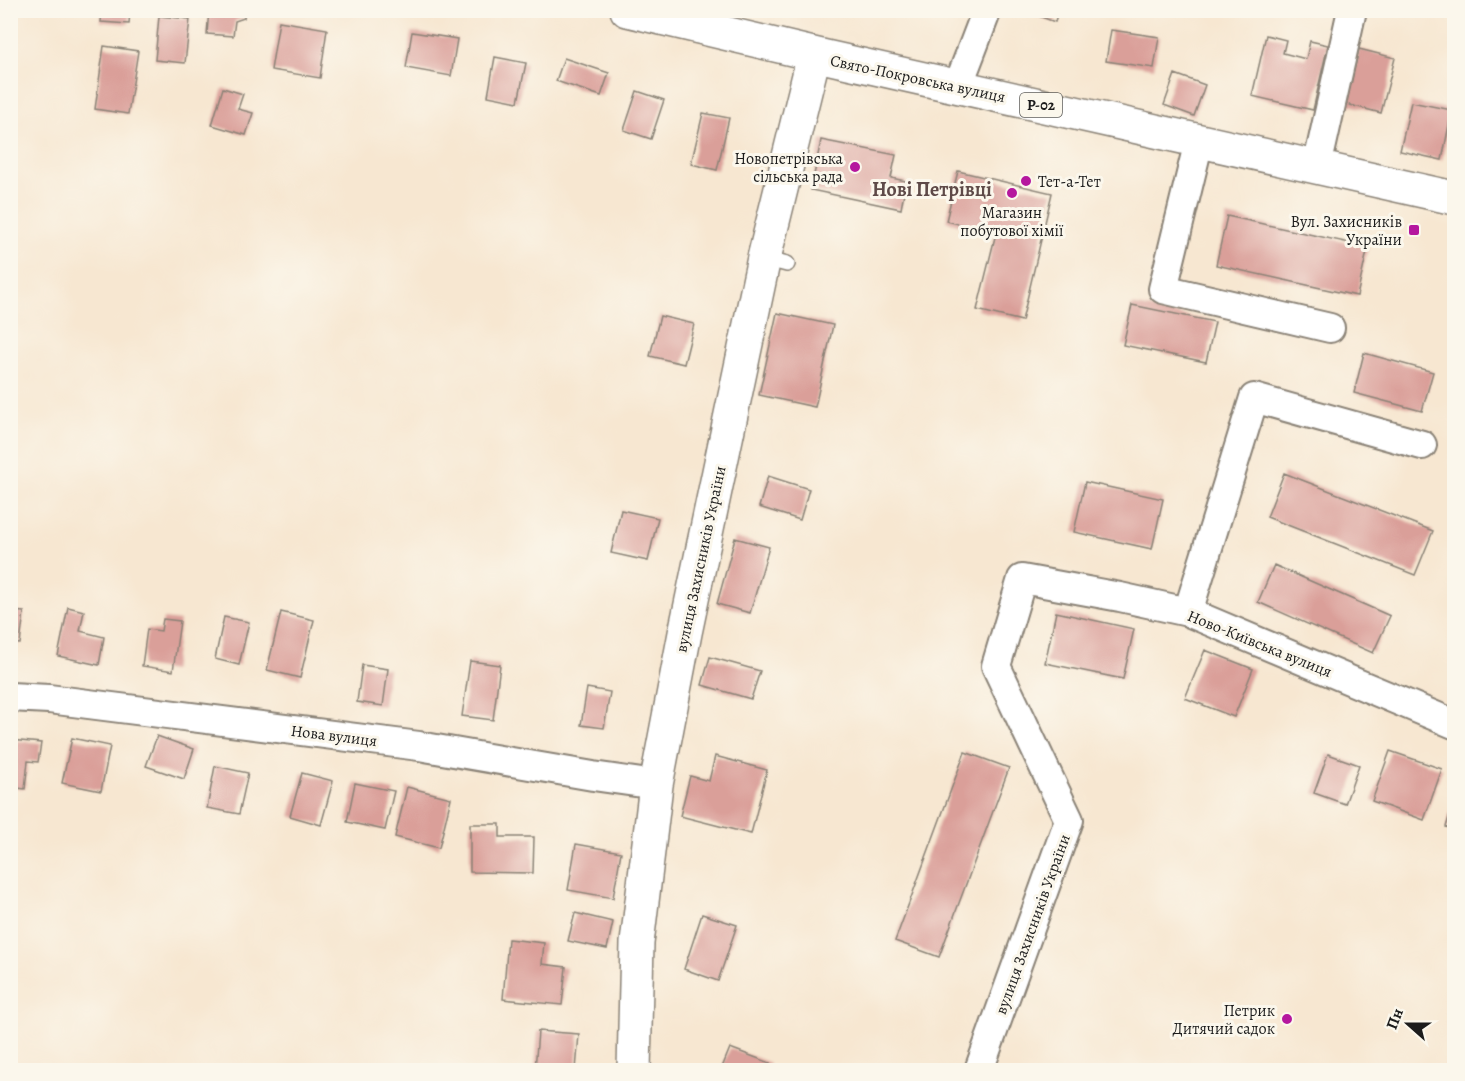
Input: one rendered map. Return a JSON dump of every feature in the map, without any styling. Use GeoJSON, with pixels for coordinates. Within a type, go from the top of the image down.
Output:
{"type":"FeatureCollection","features":[{"type":"Feature","properties":{"kind":"street","name":"Свято-Покровська вулиця"},"geometry":{"type":"LineString","coordinates":[[627,10],[814,55],[1455,198]]}},
{"type":"Feature","properties":{"kind":"street"},"geometry":{"type":"LineString","coordinates":[[958,86],[987,10]]}},
{"type":"Feature","properties":{"kind":"street"},"geometry":{"type":"LineString","coordinates":[[1317,167],[1352,10]]}},
{"type":"Feature","properties":{"kind":"street","name":"вулиця Захисників України"},"geometry":{"type":"LineString","coordinates":[[634,1071],[637,943],[656,785],[684,633],[776,261],[814,55]]}},
{"type":"Feature","properties":{"kind":"street"},"geometry":{"type":"LineString","coordinates":[[1199,141],[1163,290],[1330,327]]}},
{"type":"Feature","properties":{"kind":"street"},"geometry":{"type":"LineString","coordinates":[[1188,612],[1254,398],[1422,445]]}},
{"type":"Feature","properties":{"kind":"street","name":"вулиця Захисників України"},"geometry":{"type":"LineString","coordinates":[[979,1071],[1069,820],[996,666],[1022,579]]}},
{"type":"Feature","properties":{"kind":"street","name":"Ново-Київська вулиця"},"geometry":{"type":"LineString","coordinates":[[1022,579],[1188,612],[1455,724]]}},
{"type":"Feature","properties":{"kind":"street","name":"Нова вулиця"},"geometry":{"type":"LineString","coordinates":[[10,698],[49,699],[419,746],[656,785]]}},
{"type":"Feature","properties":{"kind":"building"},"geometry":{"type":"Polygon","coordinates":[[[102,10],[130,10],[129,24],[101,22],[102,10]]]}},
{"type":"Feature","properties":{"kind":"building"},"geometry":{"type":"Polygon","coordinates":[[[209,10],[245,10],[244,18],[235,21],[233,36],[207,34],[209,10]]]}},
{"type":"Feature","properties":{"kind":"building"},"geometry":{"type":"Polygon","coordinates":[[[1022,10],[1058,10],[1055,22],[1022,10]]]}},
{"type":"Feature","properties":{"kind":"building"},"geometry":{"type":"Polygon","coordinates":[[[159,16],[190,19],[185,63],[155,60],[159,16]]]}},
{"type":"Feature","properties":{"kind":"building"},"geometry":{"type":"Polygon","coordinates":[[[279,21],[327,29],[320,78],[271,70],[279,21]]]}},
{"type":"Feature","properties":{"kind":"building"},"geometry":{"type":"Polygon","coordinates":[[[1111,30],[1159,37],[1154,68],[1106,61],[1111,30]]]}},
{"type":"Feature","properties":{"kind":"building"},"geometry":{"type":"Polygon","coordinates":[[[412,32],[457,39],[451,76],[406,68],[412,32]]]}},
{"type":"Feature","properties":{"kind":"building"},"geometry":{"type":"Polygon","coordinates":[[[1266,35],[1286,40],[1283,53],[1306,59],[1310,41],[1328,45],[1313,110],[1252,96],[1266,35]]]}},
{"type":"Feature","properties":{"kind":"building"},"geometry":{"type":"Polygon","coordinates":[[[104,46],[138,51],[128,114],[95,109],[104,46]]]}},
{"type":"Feature","properties":{"kind":"building"},"geometry":{"type":"Polygon","coordinates":[[[1359,49],[1395,58],[1381,113],[1346,104],[1359,49]]]}},
{"type":"Feature","properties":{"kind":"building"},"geometry":{"type":"Polygon","coordinates":[[[495,57],[526,63],[518,102],[488,96],[495,57]]]}},
{"type":"Feature","properties":{"kind":"building"},"geometry":{"type":"Polygon","coordinates":[[[564,58],[609,73],[601,96],[556,81],[564,58]]]}},
{"type":"Feature","properties":{"kind":"building"},"geometry":{"type":"Polygon","coordinates":[[[1175,74],[1205,85],[1194,116],[1164,105],[1175,74]]]}},
{"type":"Feature","properties":{"kind":"building"},"geometry":{"type":"Polygon","coordinates":[[[223,88],[243,94],[238,109],[253,113],[246,135],[212,125],[223,88]]]}},
{"type":"Feature","properties":{"kind":"building"},"geometry":{"type":"Polygon","coordinates":[[[637,91],[664,100],[651,139],[624,130],[637,91]]]}},
{"type":"Feature","properties":{"kind":"building"},"geometry":{"type":"Polygon","coordinates":[[[1411,102],[1452,110],[1442,160],[1400,151],[1411,102]]]}},
{"type":"Feature","properties":{"kind":"building"},"geometry":{"type":"Polygon","coordinates":[[[703,113],[729,118],[717,170],[691,164],[703,113]]]}},
{"type":"Feature","properties":{"kind":"building","name":"Новопетрівська сільська рада"},"geometry":{"type":"Polygon","coordinates":[[[821,140],[896,155],[891,178],[906,181],[901,209],[811,190],[821,140]]]}},
{"type":"Feature","properties":{"kind":"building"},"geometry":{"type":"Polygon","coordinates":[[[958,171],[1052,193],[1022,321],[977,310],[996,233],[946,221],[958,171]]]}},
{"type":"Feature","properties":{"kind":"building"},"geometry":{"type":"Polygon","coordinates":[[[1227,216],[1368,247],[1357,296],[1216,265],[1227,216]]]}},
{"type":"Feature","properties":{"kind":"building"},"geometry":{"type":"Polygon","coordinates":[[[1132,305],[1215,322],[1206,362],[1123,345],[1132,305]]]}},
{"type":"Feature","properties":{"kind":"building"},"geometry":{"type":"Polygon","coordinates":[[[777,313],[833,325],[815,407],[759,395],[777,313]]]}},
{"type":"Feature","properties":{"kind":"building"},"geometry":{"type":"Polygon","coordinates":[[[660,316],[694,324],[684,364],[650,356],[660,316]]]}},
{"type":"Feature","properties":{"kind":"building"},"geometry":{"type":"Polygon","coordinates":[[[1364,353],[1433,372],[1422,411],[1354,393],[1364,353]]]}},
{"type":"Feature","properties":{"kind":"building"},"geometry":{"type":"Polygon","coordinates":[[[1284,473],[1433,531],[1415,575],[1267,517],[1284,473]]]}},
{"type":"Feature","properties":{"kind":"building"},"geometry":{"type":"Polygon","coordinates":[[[768,476],[809,489],[800,520],[759,507],[768,476]]]}},
{"type":"Feature","properties":{"kind":"building"},"geometry":{"type":"Polygon","coordinates":[[[1085,482],[1163,499],[1152,549],[1074,532],[1085,482]]]}},
{"type":"Feature","properties":{"kind":"building"},"geometry":{"type":"Polygon","coordinates":[[[621,510],[658,518],[648,561],[611,553],[621,510]]]}},
{"type":"Feature","properties":{"kind":"building"},"geometry":{"type":"Polygon","coordinates":[[[735,538],[769,547],[750,613],[717,604],[735,538]]]}},
{"type":"Feature","properties":{"kind":"building"},"geometry":{"type":"Polygon","coordinates":[[[1274,565],[1390,616],[1373,653],[1258,602],[1274,565]]]}},
{"type":"Feature","properties":{"kind":"building"},"geometry":{"type":"Polygon","coordinates":[[[68,607],[84,611],[80,631],[104,637],[99,665],[58,656],[68,607]]]}},
{"type":"Feature","properties":{"kind":"building"},"geometry":{"type":"Polygon","coordinates":[[[10,611],[24,612],[20,644],[10,643],[10,611]]]}},
{"type":"Feature","properties":{"kind":"building"},"geometry":{"type":"Polygon","coordinates":[[[281,612],[314,620],[300,678],[267,670],[281,612]]]}},
{"type":"Feature","properties":{"kind":"building"},"geometry":{"type":"Polygon","coordinates":[[[1056,612],[1134,629],[1123,679],[1045,663],[1056,612]]]}},
{"type":"Feature","properties":{"kind":"building"},"geometry":{"type":"Polygon","coordinates":[[[224,617],[249,622],[239,665],[215,659],[224,617]]]}},
{"type":"Feature","properties":{"kind":"building"},"geometry":{"type":"Polygon","coordinates":[[[163,619],[180,621],[173,671],[142,666],[147,629],[161,631],[163,619]]]}},
{"type":"Feature","properties":{"kind":"building"},"geometry":{"type":"Polygon","coordinates":[[[1205,650],[1253,669],[1234,717],[1185,698],[1205,650]]]}},
{"type":"Feature","properties":{"kind":"building"},"geometry":{"type":"Polygon","coordinates":[[[710,657],[760,671],[751,699],[702,685],[710,657]]]}},
{"type":"Feature","properties":{"kind":"building"},"geometry":{"type":"Polygon","coordinates":[[[470,661],[500,665],[493,720],[462,716],[470,661]]]}},
{"type":"Feature","properties":{"kind":"building"},"geometry":{"type":"Polygon","coordinates":[[[362,665],[388,669],[383,706],[357,702],[362,665]]]}},
{"type":"Feature","properties":{"kind":"building"},"geometry":{"type":"Polygon","coordinates":[[[587,688],[610,692],[604,728],[581,725],[587,688]]]}},
{"type":"Feature","properties":{"kind":"building"},"geometry":{"type":"Polygon","coordinates":[[[157,736],[194,749],[184,779],[146,766],[157,736]]]}},
{"type":"Feature","properties":{"kind":"building"},"geometry":{"type":"Polygon","coordinates":[[[72,738],[110,746],[101,791],[62,783],[72,738]]]}},
{"type":"Feature","properties":{"kind":"building"},"geometry":{"type":"Polygon","coordinates":[[[10,740],[41,743],[38,762],[28,761],[25,789],[10,787],[10,740]]]}},
{"type":"Feature","properties":{"kind":"building"},"geometry":{"type":"Polygon","coordinates":[[[1390,751],[1442,769],[1424,820],[1372,801],[1390,751]]]}},
{"type":"Feature","properties":{"kind":"building"},"geometry":{"type":"Polygon","coordinates":[[[965,752],[1009,768],[939,957],[895,941],[965,752]]]}},
{"type":"Feature","properties":{"kind":"building"},"geometry":{"type":"Polygon","coordinates":[[[1328,754],[1359,765],[1345,804],[1314,793],[1328,754]]]}},
{"type":"Feature","properties":{"kind":"building"},"geometry":{"type":"Polygon","coordinates":[[[715,756],[767,770],[751,834],[680,816],[690,776],[709,781],[715,756]]]}},
{"type":"Feature","properties":{"kind":"building"},"geometry":{"type":"Polygon","coordinates":[[[215,766],[248,773],[239,814],[207,808],[215,766]]]}},
{"type":"Feature","properties":{"kind":"building"},"geometry":{"type":"Polygon","coordinates":[[[302,773],[333,781],[321,825],[290,816],[302,773]]]}},
{"type":"Feature","properties":{"kind":"building"},"geometry":{"type":"Polygon","coordinates":[[[355,783],[394,791],[385,830],[347,822],[355,783]]]}},
{"type":"Feature","properties":{"kind":"building"},"geometry":{"type":"Polygon","coordinates":[[[407,787],[451,798],[439,848],[395,837],[407,787]]]}},
{"type":"Feature","properties":{"kind":"building"},"geometry":{"type":"Polygon","coordinates":[[[1454,801],[1454,830],[1446,827],[1454,801]]]}},
{"type":"Feature","properties":{"kind":"building"},"geometry":{"type":"Polygon","coordinates":[[[470,824],[500,824],[500,837],[534,837],[533,873],[470,872],[470,824]]]}},
{"type":"Feature","properties":{"kind":"building"},"geometry":{"type":"Polygon","coordinates":[[[576,844],[621,852],[613,898],[568,890],[576,844]]]}},
{"type":"Feature","properties":{"kind":"building"},"geometry":{"type":"Polygon","coordinates":[[[575,913],[613,922],[607,949],[568,941],[575,913]]]}},
{"type":"Feature","properties":{"kind":"building"},"geometry":{"type":"Polygon","coordinates":[[[702,914],[737,925],[718,981],[684,969],[702,914]]]}},
{"type":"Feature","properties":{"kind":"building"},"geometry":{"type":"Polygon","coordinates":[[[508,939],[544,943],[542,964],[566,967],[562,1005],[503,999],[508,939]]]}},
{"type":"Feature","properties":{"kind":"building"},"geometry":{"type":"Polygon","coordinates":[[[538,1031],[579,1034],[576,1070],[535,1070],[538,1031]]]}},
{"type":"Feature","properties":{"kind":"building"},"geometry":{"type":"Polygon","coordinates":[[[730,1048],[770,1063],[767,1070],[721,1070],[730,1048]]]}},
{"type":"Feature","properties":{"kind":"place","name":"Новопетрівська сільська рада"},"geometry":{"type":"Point","coordinates":[855,167]}},
{"type":"Feature","properties":{"kind":"place","name":"Тет-а-Тет"},"geometry":{"type":"Point","coordinates":[1026,181]}},
{"type":"Feature","properties":{"kind":"place","name":"Магазин побутової хімії"},"geometry":{"type":"Point","coordinates":[1012,193]}},
{"type":"Feature","properties":{"kind":"place","name":"Вул. Захисників України"},"geometry":{"type":"Point","coordinates":[1414,230]}},
{"type":"Feature","properties":{"kind":"place","name":"Петрик Дитячий садок"},"geometry":{"type":"Point","coordinates":[1287,1019]}},
{"type":"Feature","properties":{"kind":"district","name":"Нові Петрівці"},"geometry":{"type":"Point","coordinates":[932,189]}}]}
